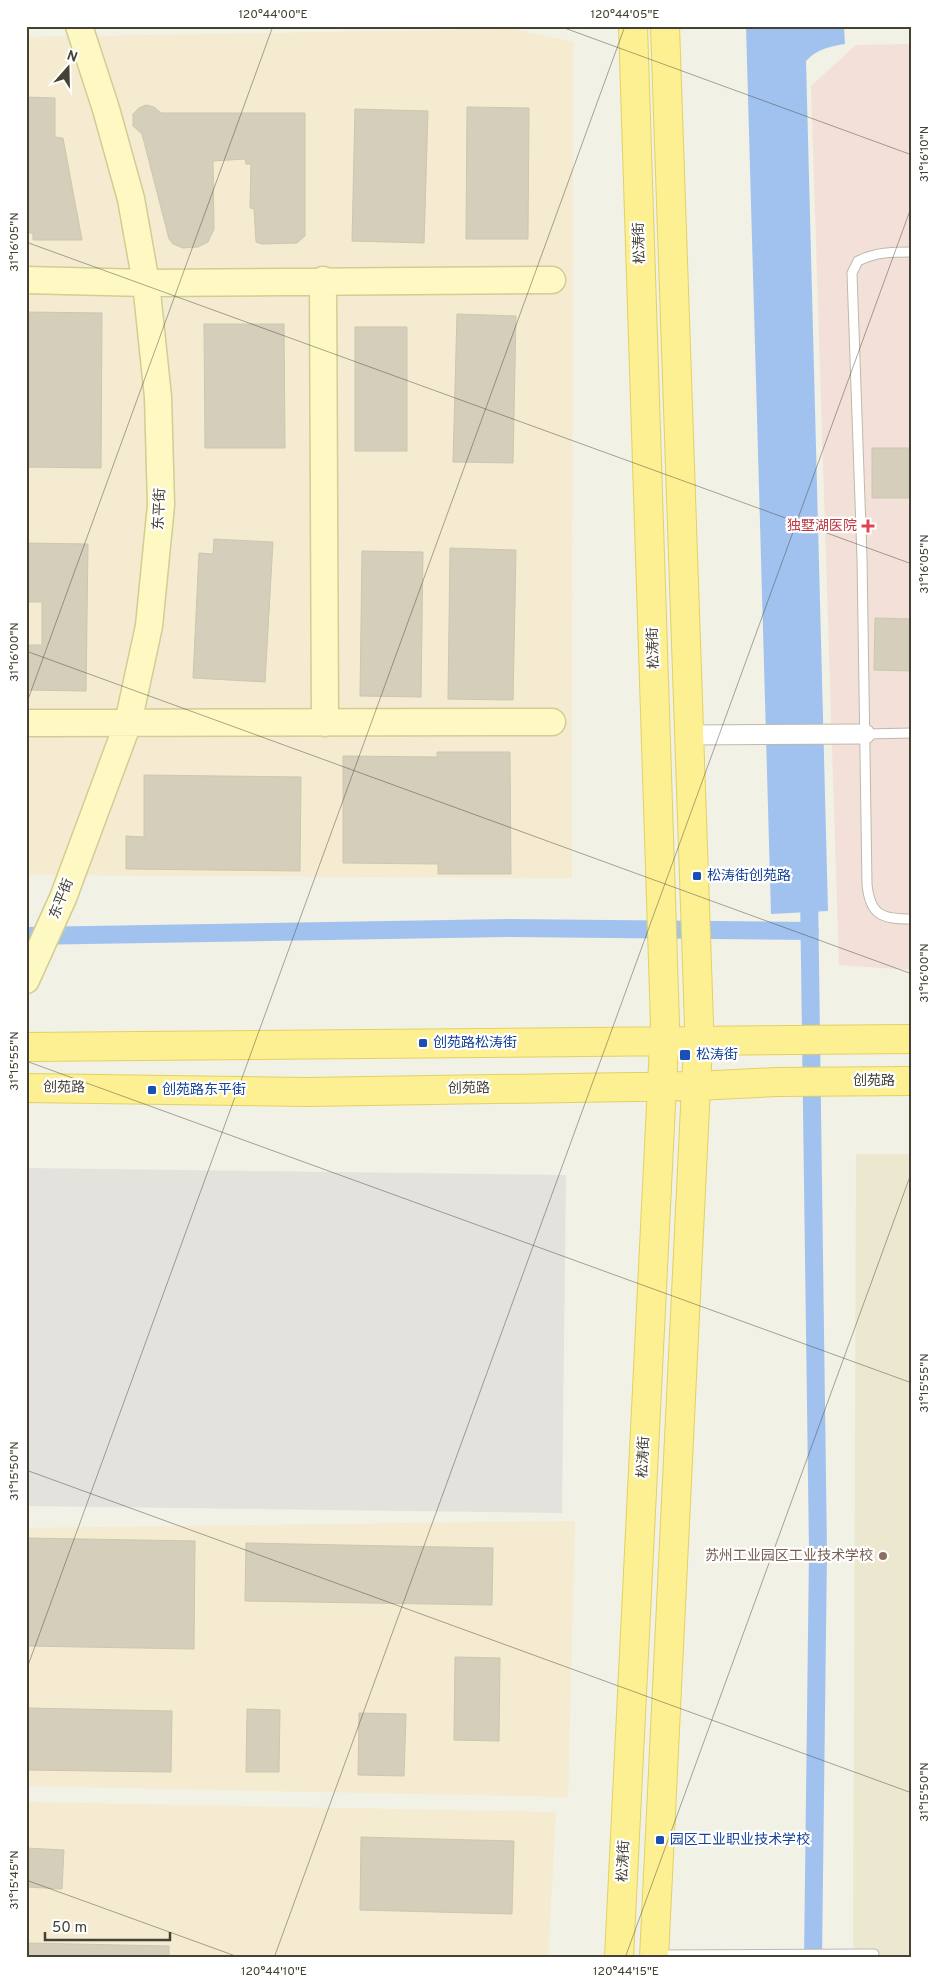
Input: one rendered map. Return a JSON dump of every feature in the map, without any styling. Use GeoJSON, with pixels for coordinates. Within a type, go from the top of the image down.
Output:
{"type":"FeatureCollection","features":[{"type":"Feature","properties":{"kind":"main road","name":"松涛街"},"geometry":{"type":"LineString","coordinates":[[619,1958],[665,1041],[633,26]]}},
{"type":"Feature","properties":{"kind":"main road"},"geometry":{"type":"LineString","coordinates":[[654,1956],[698,1042],[696,911],[665,26]]}},
{"type":"Feature","properties":{"kind":"main road"},"geometry":{"type":"LineString","coordinates":[[26,1047],[698,1042],[912,1038]]}},
{"type":"Feature","properties":{"kind":"main road","name":"创苑路"},"geometry":{"type":"LineString","coordinates":[[26,1088],[307,1092],[696,1086],[777,1082],[912,1082]]}},
{"type":"Feature","properties":{"kind":"street","name":"东平街"},"geometry":{"type":"LineString","coordinates":[[29,974],[63,898],[128,723],[150,626],[162,505],[158,397],[146,283],[131,199],[106,109],[79,26]]}},
{"type":"Feature","properties":{"kind":"street"},"geometry":{"type":"LineString","coordinates":[[26,280],[146,283],[323,280],[552,280]]}},
{"type":"Feature","properties":{"kind":"street"},"geometry":{"type":"LineString","coordinates":[[323,280],[325,723]]}},
{"type":"Feature","properties":{"kind":"street"},"geometry":{"type":"LineString","coordinates":[[26,723],[552,722]]}},
{"type":"Feature","properties":{"kind":"street"},"geometry":{"type":"LineString","coordinates":[[690,735],[865,734]]}},
{"type":"Feature","properties":{"kind":"lane"},"geometry":{"type":"LineString","coordinates":[[912,252],[880,252],[868,256],[858,261],[852,273],[862,558],[868,896],[872,908],[882,916],[892,919],[912,919]]}},
{"type":"Feature","properties":{"kind":"lane"},"geometry":{"type":"LineString","coordinates":[[865,734],[912,733]]}},
{"type":"Feature","properties":{"kind":"lane"},"geometry":{"type":"LineString","coordinates":[[654,1956],[874,1954]]}},
{"type":"Feature","properties":{"kind":"shaded area"},"geometry":{"type":"Polygon","coordinates":[[[513,29],[573,42],[572,878],[26,875],[26,37],[513,29]]]}},
{"type":"Feature","properties":{"kind":"shaded area","name":"独墅湖医院"},"geometry":{"type":"Polygon","coordinates":[[[912,44],[912,970],[839,965],[811,86],[856,45],[912,44]]]}},
{"type":"Feature","properties":{"kind":"shaded area","name":"苏州工业园区工业技术学校"},"geometry":{"type":"Polygon","coordinates":[[[856,1154],[912,1154],[912,1958],[853,1958],[856,1154]]]}},
{"type":"Feature","properties":{"kind":"shaded area"},"geometry":{"type":"Polygon","coordinates":[[[26,1168],[566,1175],[562,1513],[26,1506],[26,1168]]]}},
{"type":"Feature","properties":{"kind":"shaded area"},"geometry":{"type":"Polygon","coordinates":[[[575,1521],[568,1797],[26,1786],[26,1528],[575,1521]]]}},
{"type":"Feature","properties":{"kind":"shaded area"},"geometry":{"type":"Polygon","coordinates":[[[26,1802],[556,1812],[548,1958],[26,1958],[26,1802]]]}},
{"type":"Feature","properties":{"kind":"water"},"geometry":{"type":"Polygon","coordinates":[[[746,26],[805,26],[810,29],[844,27],[845,44],[823,49],[806,61],[828,911],[771,914],[746,26]]]}},
{"type":"Feature","properties":{"kind":"building"},"geometry":{"type":"Polygon","coordinates":[[[26,97],[55,98],[55,137],[63,138],[82,240],[33,240],[33,233],[26,233],[26,97]]]}},
{"type":"Feature","properties":{"kind":"building"},"geometry":{"type":"Polygon","coordinates":[[[146,105],[154,107],[161,113],[305,113],[305,236],[297,243],[262,244],[256,242],[254,209],[250,208],[251,164],[246,164],[245,159],[213,161],[214,229],[208,242],[198,247],[183,248],[173,244],[169,239],[142,134],[133,126],[133,114],[139,108],[146,105]]]}},
{"type":"Feature","properties":{"kind":"building"},"geometry":{"type":"Polygon","coordinates":[[[467,107],[529,108],[528,239],[466,239],[467,107]]]}},
{"type":"Feature","properties":{"kind":"building"},"geometry":{"type":"Polygon","coordinates":[[[355,109],[428,111],[424,243],[352,241],[355,109]]]}},
{"type":"Feature","properties":{"kind":"building"},"geometry":{"type":"Polygon","coordinates":[[[26,312],[102,313],[101,468],[26,467],[26,312]]]}},
{"type":"Feature","properties":{"kind":"building"},"geometry":{"type":"Polygon","coordinates":[[[457,314],[516,316],[513,463],[453,462],[457,314]]]}},
{"type":"Feature","properties":{"kind":"building"},"geometry":{"type":"Polygon","coordinates":[[[204,324],[284,324],[285,448],[205,448],[204,324]]]}},
{"type":"Feature","properties":{"kind":"building"},"geometry":{"type":"Polygon","coordinates":[[[355,327],[407,327],[407,451],[355,451],[355,327]]]}},
{"type":"Feature","properties":{"kind":"building"},"geometry":{"type":"Polygon","coordinates":[[[872,448],[912,448],[912,498],[872,498],[872,448]]]}},
{"type":"Feature","properties":{"kind":"building"},"geometry":{"type":"Polygon","coordinates":[[[214,539],[273,542],[265,682],[193,678],[199,553],[213,554],[214,539]]]}},
{"type":"Feature","properties":{"kind":"building"},"geometry":{"type":"Polygon","coordinates":[[[26,543],[88,544],[86,691],[26,690],[26,645],[42,645],[42,602],[26,602],[26,543]]]}},
{"type":"Feature","properties":{"kind":"building"},"geometry":{"type":"Polygon","coordinates":[[[450,548],[516,550],[513,700],[448,699],[450,548]]]}},
{"type":"Feature","properties":{"kind":"building"},"geometry":{"type":"Polygon","coordinates":[[[362,551],[423,552],[421,697],[360,696],[362,551]]]}},
{"type":"Feature","properties":{"kind":"building"},"geometry":{"type":"Polygon","coordinates":[[[875,618],[912,619],[912,671],[874,670],[875,618]]]}},
{"type":"Feature","properties":{"kind":"building"},"geometry":{"type":"Polygon","coordinates":[[[437,752],[510,752],[511,874],[438,874],[438,864],[343,863],[343,756],[437,757],[437,752]]]}},
{"type":"Feature","properties":{"kind":"building"},"geometry":{"type":"Polygon","coordinates":[[[144,775],[301,777],[300,871],[126,869],[126,836],[144,837],[144,775]]]}},
{"type":"Feature","properties":{"kind":"building"},"geometry":{"type":"Polygon","coordinates":[[[26,1538],[195,1541],[194,1649],[26,1646],[26,1538]]]}},
{"type":"Feature","properties":{"kind":"building"},"geometry":{"type":"Polygon","coordinates":[[[246,1543],[493,1548],[492,1605],[245,1601],[246,1543]]]}},
{"type":"Feature","properties":{"kind":"building"},"geometry":{"type":"Polygon","coordinates":[[[455,1657],[500,1658],[499,1741],[454,1740],[455,1657]]]}},
{"type":"Feature","properties":{"kind":"building"},"geometry":{"type":"Polygon","coordinates":[[[26,1708],[172,1711],[171,1772],[26,1770],[26,1708]]]}},
{"type":"Feature","properties":{"kind":"building"},"geometry":{"type":"Polygon","coordinates":[[[247,1709],[280,1710],[279,1772],[246,1772],[247,1709]]]}},
{"type":"Feature","properties":{"kind":"building"},"geometry":{"type":"Polygon","coordinates":[[[359,1713],[406,1714],[404,1776],[358,1775],[359,1713]]]}},
{"type":"Feature","properties":{"kind":"building"},"geometry":{"type":"Polygon","coordinates":[[[361,1837],[514,1841],[512,1914],[360,1910],[361,1837]]]}},
{"type":"Feature","properties":{"kind":"building"},"geometry":{"type":"Polygon","coordinates":[[[26,1848],[64,1850],[62,1889],[26,1887],[26,1848]]]}},
{"type":"Feature","properties":{"kind":"building"},"geometry":{"type":"Polygon","coordinates":[[[26,1943],[169,1946],[169,1958],[26,1958],[26,1943]]]}},
{"type":"Feature","properties":{"kind":"waterway"},"geometry":{"type":"LineString","coordinates":[[809,889],[818,1552],[813,1958]]}},
{"type":"Feature","properties":{"kind":"waterway"},"geometry":{"type":"LineString","coordinates":[[26,936],[508,928],[810,931]]}},
{"type":"Feature","properties":{"kind":"place","name":"独墅湖医院"},"geometry":{"type":"Point","coordinates":[868,526]}},
{"type":"Feature","properties":{"kind":"place","name":"松涛街创苑路"},"geometry":{"type":"Point","coordinates":[697,876]}},
{"type":"Feature","properties":{"kind":"place","name":"创苑路松涛街"},"geometry":{"type":"Point","coordinates":[423,1043]}},
{"type":"Feature","properties":{"kind":"place","name":"松涛街"},"geometry":{"type":"Point","coordinates":[685,1055]}},
{"type":"Feature","properties":{"kind":"place","name":"创苑路东平街"},"geometry":{"type":"Point","coordinates":[152,1090]}},
{"type":"Feature","properties":{"kind":"place","name":"苏州工业园区工业技术学校"},"geometry":{"type":"Point","coordinates":[883,1556]}},
{"type":"Feature","properties":{"kind":"place","name":"园区工业职业技术学校"},"geometry":{"type":"Point","coordinates":[660,1840]}}]}
